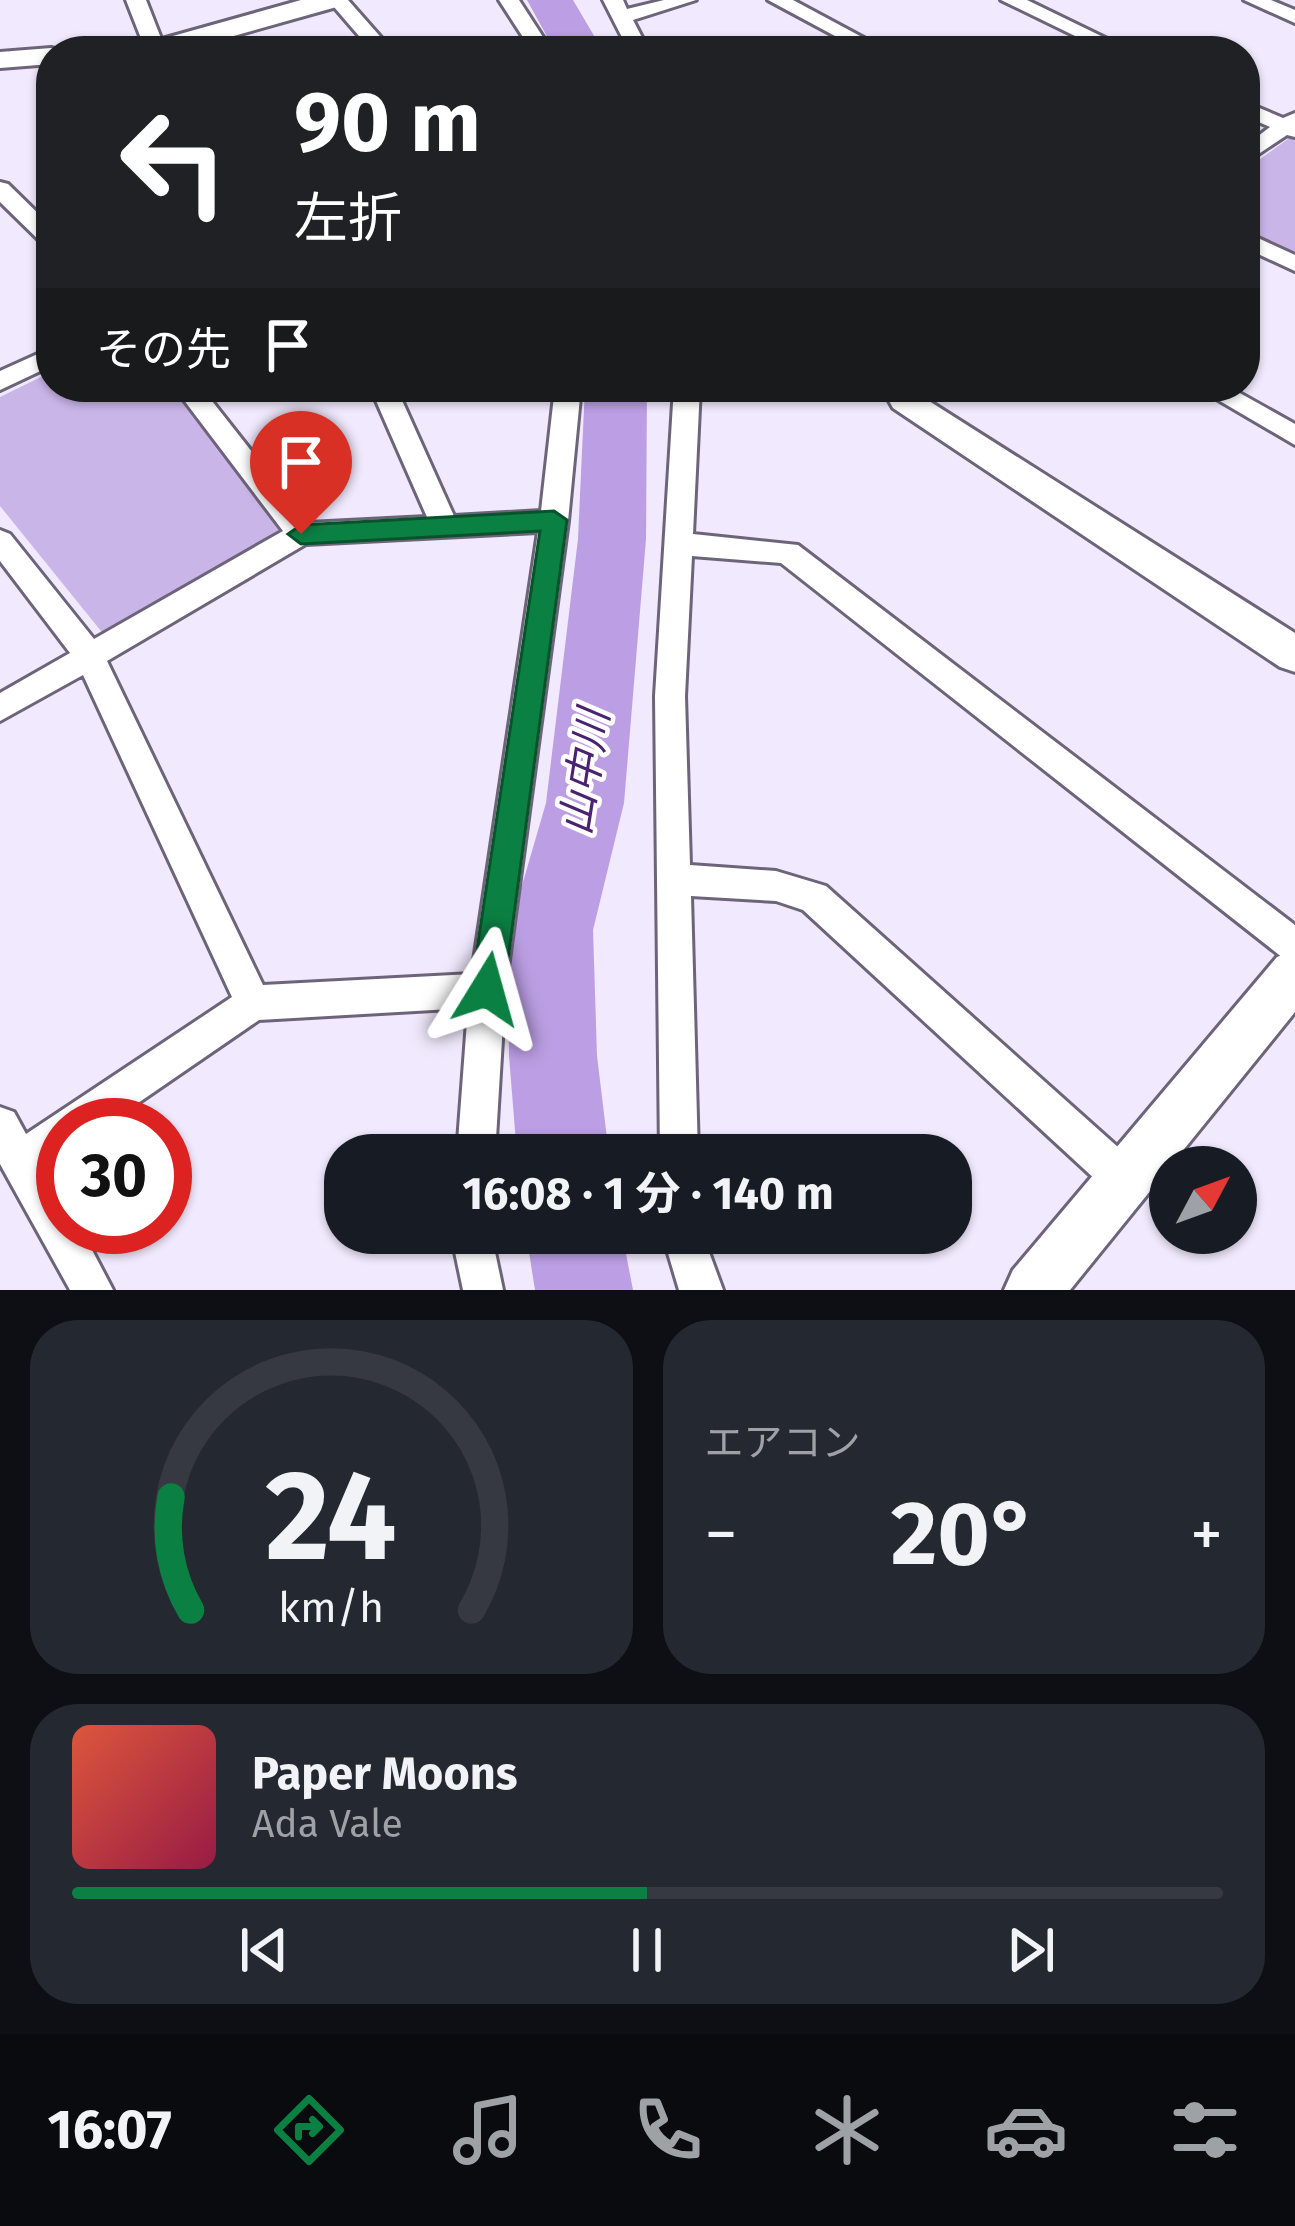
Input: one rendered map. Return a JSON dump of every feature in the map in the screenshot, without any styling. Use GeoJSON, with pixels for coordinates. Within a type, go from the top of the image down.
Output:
{"type":"FeatureCollection","features":[{"type":"Feature","properties":{"kind":"street"},"geometry":{"type":"LineString","coordinates":[[136,0],[144,36]]}},
{"type":"Feature","properties":{"kind":"street"},"geometry":{"type":"LineString","coordinates":[[200,36],[335,0],[369,36]]}},
{"type":"Feature","properties":{"kind":"street"},"geometry":{"type":"LineString","coordinates":[[509,0],[532,36]]}},
{"type":"Feature","properties":{"kind":"street"},"geometry":{"type":"LineString","coordinates":[[632,36],[618,8],[686,0]]}},
{"type":"Feature","properties":{"kind":"street"},"geometry":{"type":"LineString","coordinates":[[778,0],[849,36]]}},
{"type":"Feature","properties":{"kind":"street"},"geometry":{"type":"LineString","coordinates":[[1011,0],[1089,36]]}},
{"type":"Feature","properties":{"kind":"street"},"geometry":{"type":"LineString","coordinates":[[1254,0],[1295,17]]}},
{"type":"Feature","properties":{"kind":"street"},"geometry":{"type":"LineString","coordinates":[[0,60],[36,57]]}},
{"type":"Feature","properties":{"kind":"street"},"geometry":{"type":"LineString","coordinates":[[1260,113],[1292,125]]}},
{"type":"Feature","properties":{"kind":"street"},"geometry":{"type":"LineString","coordinates":[[1260,146],[1292,125]]}},
{"type":"Feature","properties":{"kind":"street"},"geometry":{"type":"LineString","coordinates":[[0,189],[36,224]]}},
{"type":"Feature","properties":{"kind":"street"},"geometry":{"type":"LineString","coordinates":[[1260,246],[1295,264]]}},
{"type":"Feature","properties":{"kind":"street"},"geometry":{"type":"LineString","coordinates":[[0,381],[36,363]]}},
{"type":"Feature","properties":{"kind":"street"},"geometry":{"type":"LineString","coordinates":[[199,402],[301,534]]}},
{"type":"Feature","properties":{"kind":"street"},"geometry":{"type":"LineString","coordinates":[[390,402],[445,526]]}},
{"type":"Feature","properties":{"kind":"street"},"geometry":{"type":"LineString","coordinates":[[477,1134],[487,989],[566,402]]}},
{"type":"Feature","properties":{"kind":"street"},"geometry":{"type":"LineString","coordinates":[[679,1134],[670,696],[686,402]]}},
{"type":"Feature","properties":{"kind":"street"},"geometry":{"type":"LineString","coordinates":[[921,402],[1295,655]]}},
{"type":"Feature","properties":{"kind":"street"},"geometry":{"type":"LineString","coordinates":[[1236,402],[1295,436]]}},
{"type":"Feature","properties":{"kind":"street"},"geometry":{"type":"LineString","coordinates":[[0,708],[301,534],[554,520]]}},
{"type":"Feature","properties":{"kind":"street"},"geometry":{"type":"LineString","coordinates":[[0,541],[91,656],[253,1004]]}},
{"type":"Feature","properties":{"kind":"street"},"geometry":{"type":"LineString","coordinates":[[680,544],[788,553],[1295,946]]}},
{"type":"Feature","properties":{"kind":"street"},"geometry":{"type":"LineString","coordinates":[[673,879],[776,886],[814,897],[1124,1179]]}},
{"type":"Feature","properties":{"kind":"street"},"geometry":{"type":"LineString","coordinates":[[1033,1290],[1295,974]]}},
{"type":"Feature","properties":{"kind":"street"},"geometry":{"type":"LineString","coordinates":[[113,1098],[253,1004],[487,989]]}},
{"type":"Feature","properties":{"kind":"street"},"geometry":{"type":"LineString","coordinates":[[0,1126],[93,1290]]}},
{"type":"Feature","properties":{"kind":"street"},"geometry":{"type":"LineString","coordinates":[[21,1160],[36,1150]]}},
{"type":"Feature","properties":{"kind":"street"},"geometry":{"type":"LineString","coordinates":[[475,1254],[483,1290]]}},
{"type":"Feature","properties":{"kind":"street"},"geometry":{"type":"LineString","coordinates":[[688,1254],[703,1290]]}},
{"type":"Feature","properties":{"kind":"shaded area"},"geometry":{"type":"Polygon","coordinates":[[[1295,138],[1295,257],[1260,240],[1260,159],[1295,138]]]}},
{"type":"Feature","properties":{"kind":"shaded area"},"geometry":{"type":"Polygon","coordinates":[[[36,379],[36,402],[183,402],[283,533],[105,636],[0,506],[0,397],[36,379]]]}},
{"type":"Feature","properties":{"kind":"waterway","name":"山中川"},"geometry":{"type":"LineString","coordinates":[[550,0],[570,36]]}},
{"type":"Feature","properties":{"kind":"waterway","name":"山中川"},"geometry":{"type":"LineString","coordinates":[[561,1134],[553,1056],[551,930],[585,803],[612,539],[616,402]]}},
{"type":"Feature","properties":{"kind":"waterway","name":"山中川"},"geometry":{"type":"LineString","coordinates":[[578,1254],[584,1290]]}},
{"type":"Feature","properties":{"kind":"route"},"geometry":{"type":"LineString","coordinates":[[301,534],[554,520],[487,989]]}}]}
